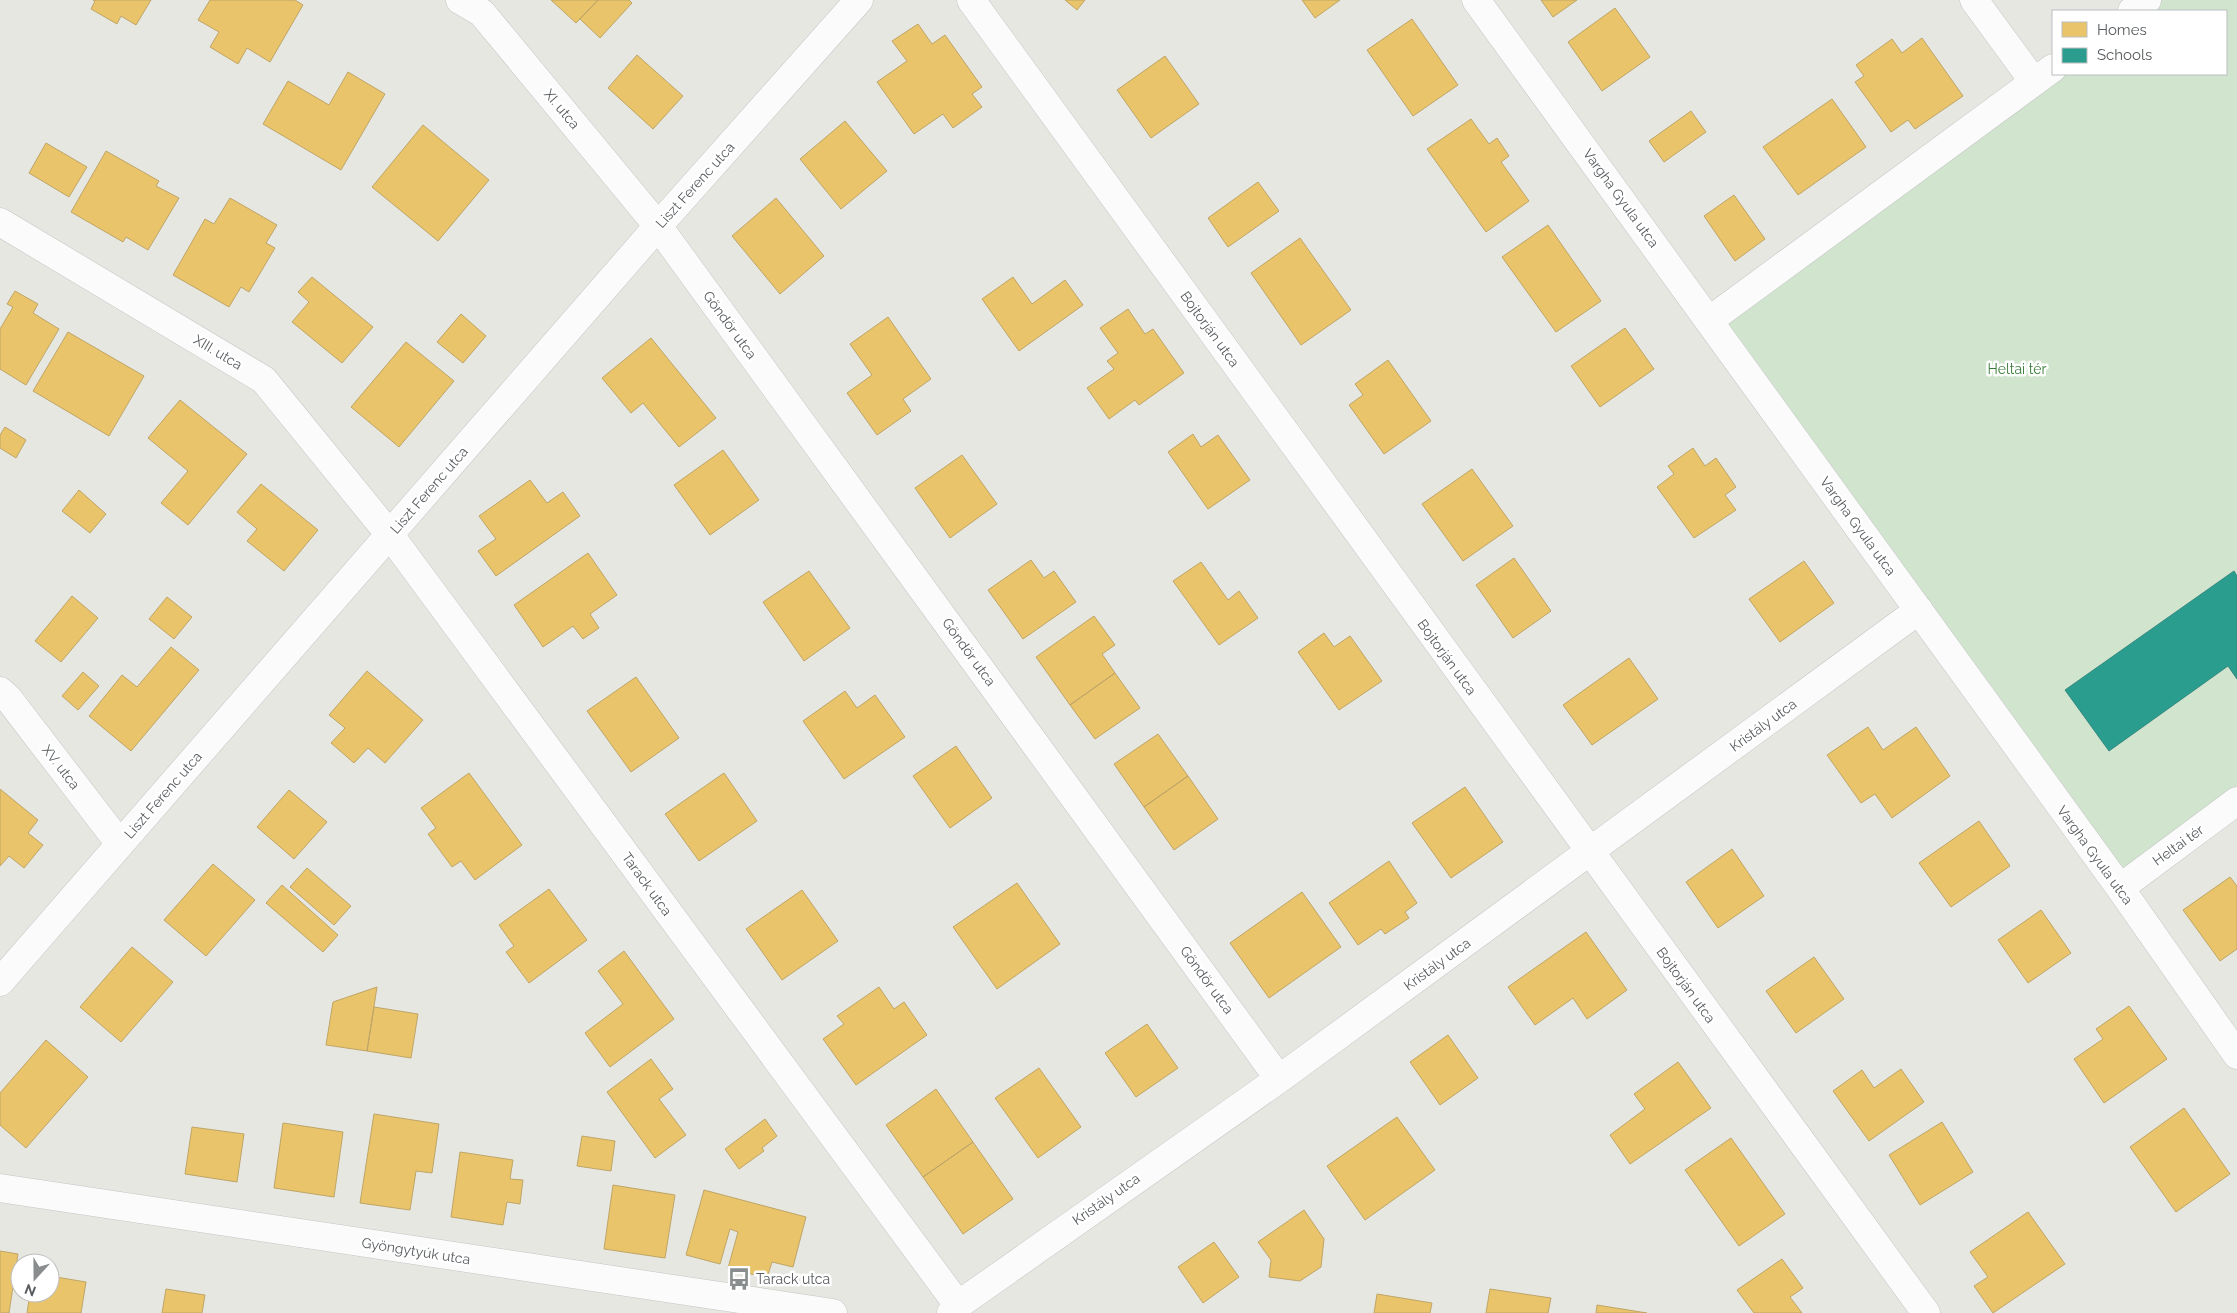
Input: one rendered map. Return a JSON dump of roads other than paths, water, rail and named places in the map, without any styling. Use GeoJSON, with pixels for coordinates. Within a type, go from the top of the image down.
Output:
{"type":"FeatureCollection","features":[{"type":"Feature","properties":{"kind":"street","name":"XI. utca"},"geometry":{"type":"LineString","coordinates":[[460,0],[482,13],[658,226]]}},
{"type":"Feature","properties":{"kind":"street","name":"Liszt Ferenc utca"},"geometry":{"type":"LineString","coordinates":[[0,982],[658,226],[859,0]]}},
{"type":"Feature","properties":{"kind":"street","name":"Bojtorján utca"},"geometry":{"type":"LineString","coordinates":[[971,0],[1926,1313]]}},
{"type":"Feature","properties":{"kind":"street","name":"Vargha Gyula utca"},"geometry":{"type":"LineString","coordinates":[[1476,0],[1710,320],[2120,888],[2237,1055]]}},
{"type":"Feature","properties":{"kind":"street"},"geometry":{"type":"LineString","coordinates":[[1710,320],[2044,75],[1974,0]]}},
{"type":"Feature","properties":{"kind":"street"},"geometry":{"type":"LineString","coordinates":[[2133,10],[2147,0]]}},
{"type":"Feature","properties":{"kind":"street","name":"XIII. utca"},"geometry":{"type":"LineString","coordinates":[[0,222],[264,380],[390,535]]}},
{"type":"Feature","properties":{"kind":"street","name":"Göndör utca"},"geometry":{"type":"LineString","coordinates":[[658,226],[1279,1079]]}},
{"type":"Feature","properties":{"kind":"street","name":"Tarack utca"},"geometry":{"type":"LineString","coordinates":[[390,535],[954,1309]]}},
{"type":"Feature","properties":{"kind":"street","name":"Kristály utca"},"geometry":{"type":"LineString","coordinates":[[954,1309],[1279,1079],[1590,853],[1919,610]]}},
{"type":"Feature","properties":{"kind":"street","name":"XV. utca"},"geometry":{"type":"LineString","coordinates":[[0,691],[8,698],[120,844]]}},
{"type":"Feature","properties":{"kind":"street","name":"Heltai tér"},"geometry":{"type":"LineString","coordinates":[[2120,888],[2237,802]]}},
{"type":"Feature","properties":{"kind":"street","name":"Gyöngytyúk utca"},"geometry":{"type":"LineString","coordinates":[[0,1188],[833,1313]]}},
{"type":"Feature","properties":{"kind":"place","name":"Tarack utca"},"geometry":{"type":"Point","coordinates":[739,1279]}}]}
